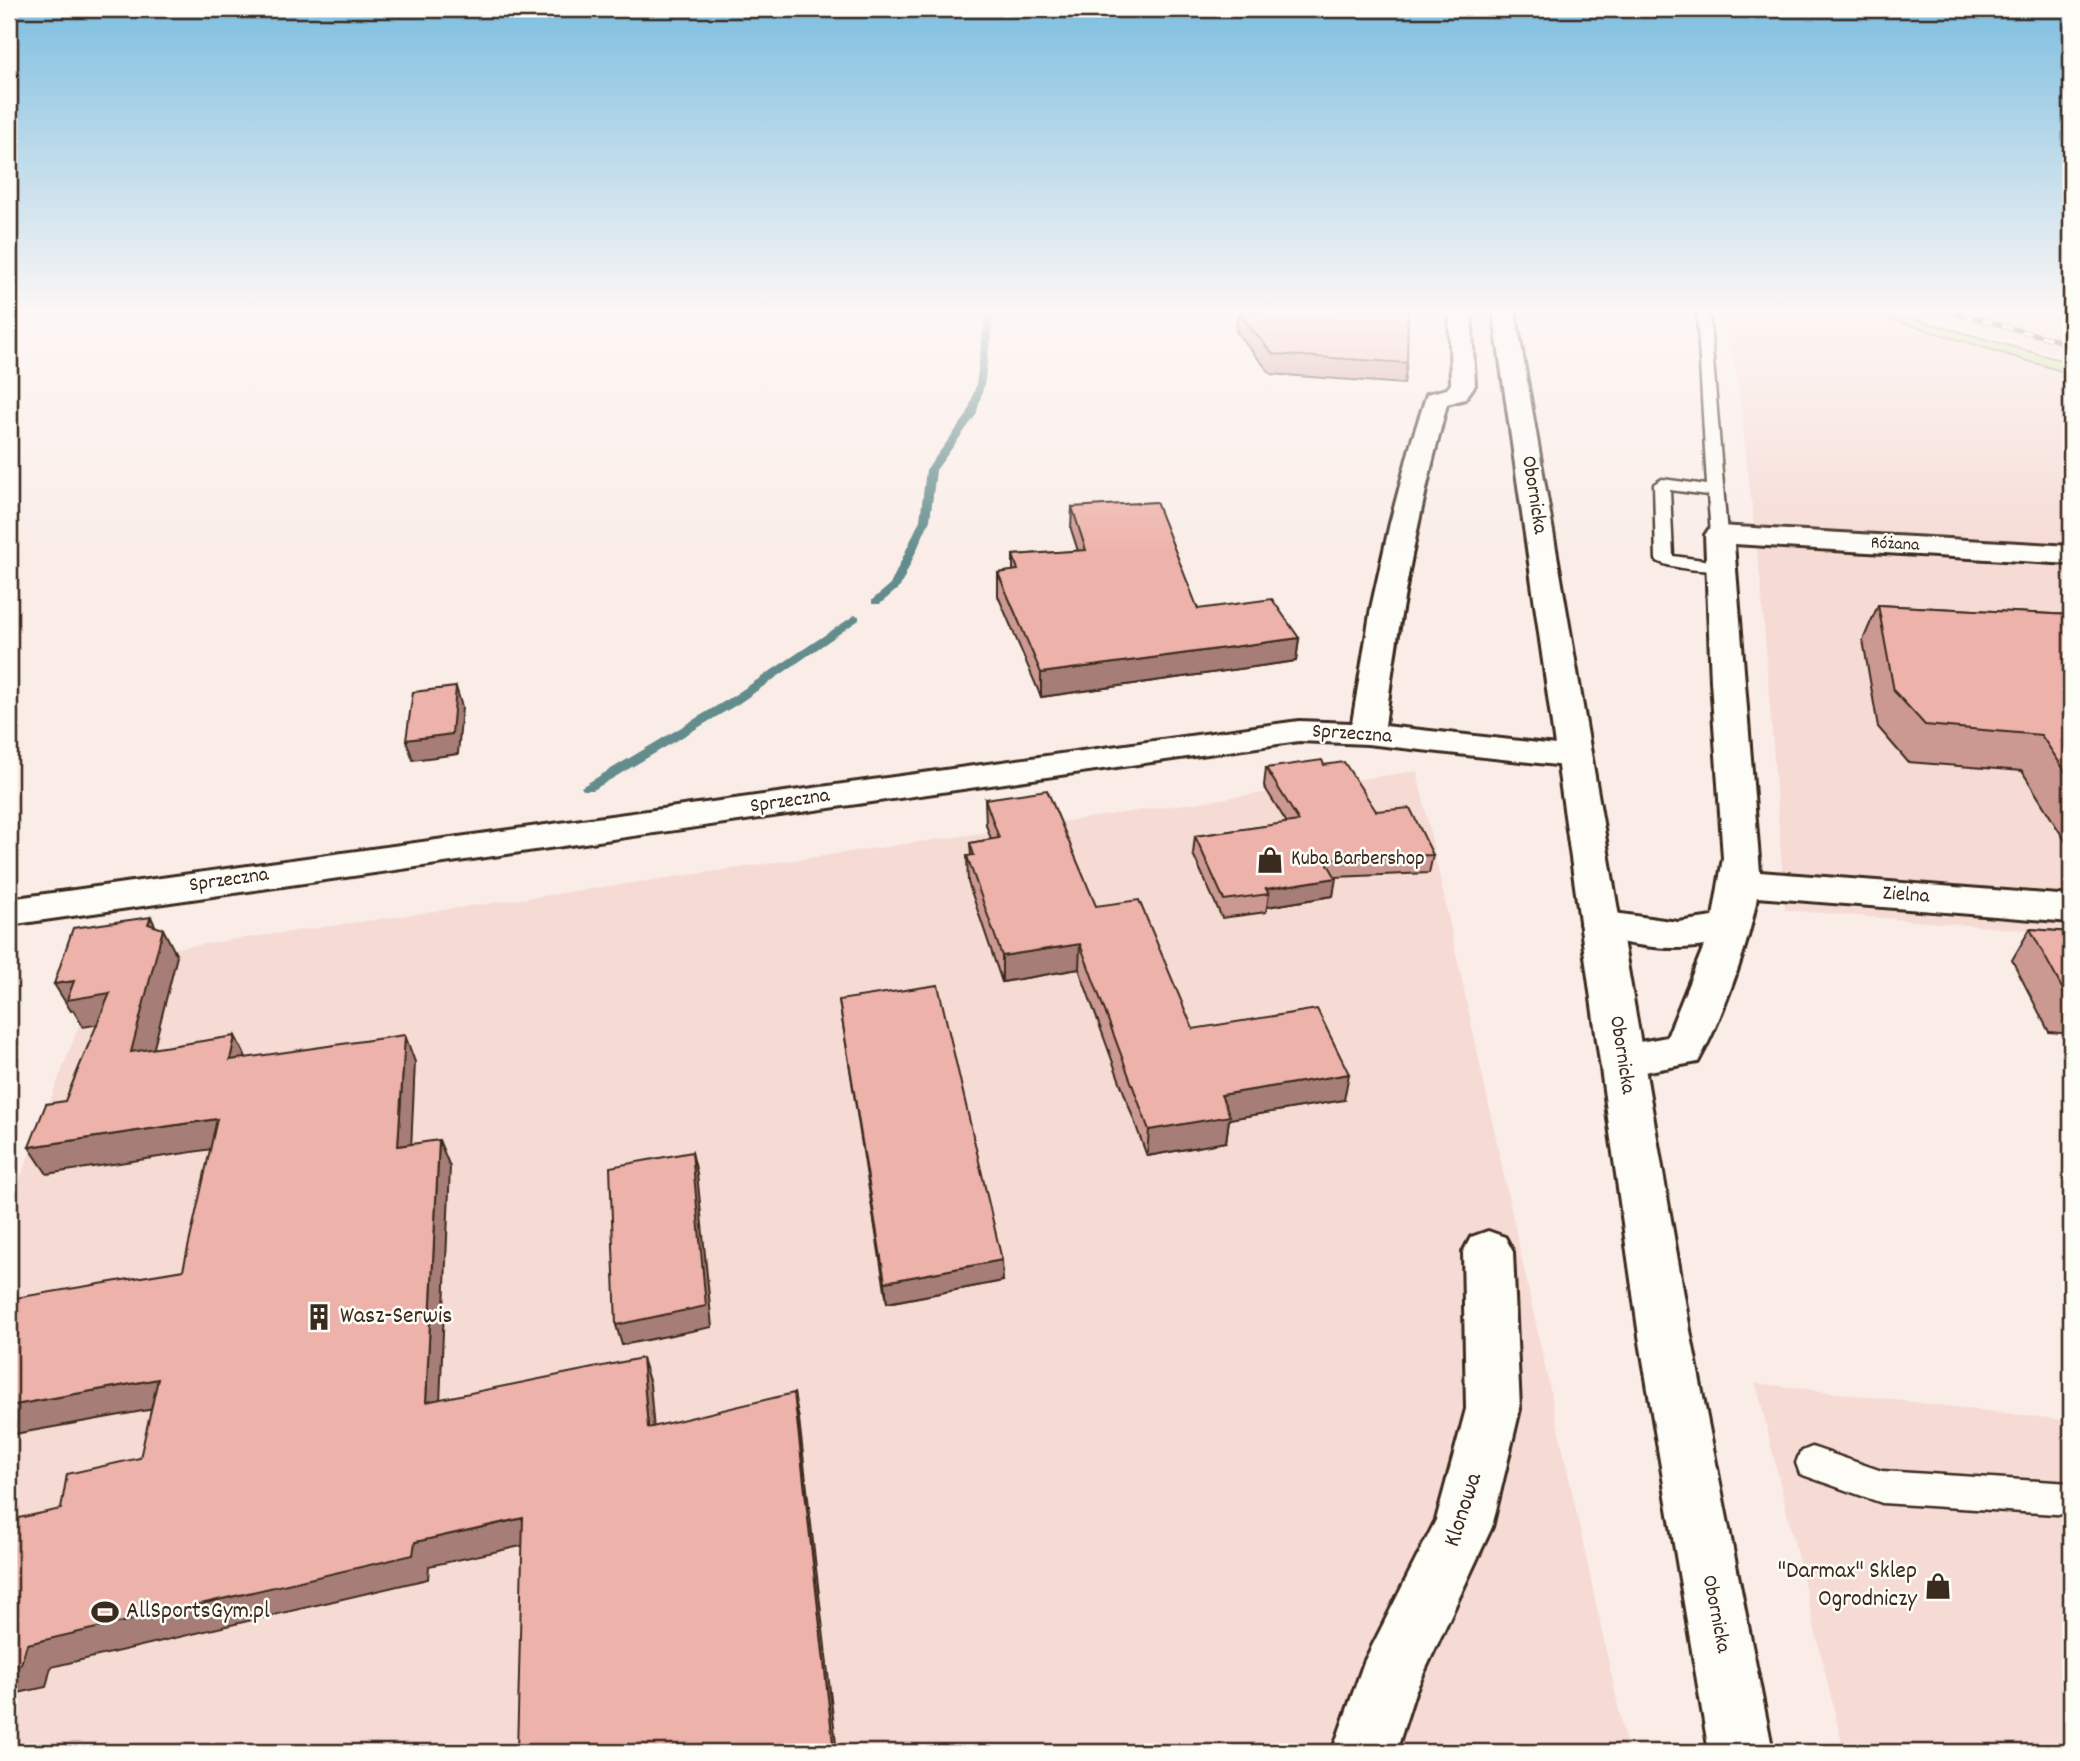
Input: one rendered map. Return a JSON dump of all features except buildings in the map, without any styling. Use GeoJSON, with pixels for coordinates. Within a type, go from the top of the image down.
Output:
{"type":"FeatureCollection","features":[{"type":"Feature","properties":{"kind":"street"},"geometry":{"type":"LineString","coordinates":[[1367,734],[1415,471],[1436,399],[1457,392]]}},
{"type":"Feature","properties":{"kind":"street","name":"Obornicka"},"geometry":{"type":"LineString","coordinates":[[1518,392],[1665,1336],[1741,1752]]}},
{"type":"Feature","properties":{"kind":"street"},"geometry":{"type":"LineString","coordinates":[[1622,1060],[1683,1051],[1731,928],[1742,883],[1719,551]]}},
{"type":"Feature","properties":{"kind":"street","name":"Różana"},"geometry":{"type":"LineString","coordinates":[[1719,551],[2071,555]]}},
{"type":"Feature","properties":{"kind":"street","name":"Sprzeczna"},"geometry":{"type":"LineString","coordinates":[[9,912],[1299,731],[1367,734],[1574,757]]}},
{"type":"Feature","properties":{"kind":"street","name":"Zielna"},"geometry":{"type":"LineString","coordinates":[[1742,883],[2071,909]]}},
{"type":"Feature","properties":{"kind":"street"},"geometry":{"type":"LineString","coordinates":[[1600,924],[1678,936],[1731,928]]}},
{"type":"Feature","properties":{"kind":"street","name":"Klonowa"},"geometry":{"type":"LineString","coordinates":[[1364,1752],[1386,1684],[1462,1527],[1493,1409],[1488,1252]]}},
{"type":"Feature","properties":{"kind":"lane"},"geometry":{"type":"LineString","coordinates":[[1709,392],[1716,491],[1719,551],[1665,560],[1662,484],[1716,491]]}},
{"type":"Feature","properties":{"kind":"lane"},"geometry":{"type":"LineString","coordinates":[[1812,1463],[1882,1487],[2071,1499]]}},
{"type":"Feature","properties":{"kind":"shaded area"},"geometry":{"type":"Polygon","coordinates":[[[1739,392],[2071,392],[2071,934],[1785,910],[1761,586],[1739,392]]]}},
{"type":"Feature","properties":{"kind":"shaded area"},"geometry":{"type":"Polygon","coordinates":[[[1417,771],[1628,1752],[9,1752],[9,1207],[105,958],[1417,771]]]}},
{"type":"Feature","properties":{"kind":"shaded area","name":"\"Darmax\" Sklep Ogrodniczy"},"geometry":{"type":"Polygon","coordinates":[[[1756,1383],[2071,1421],[2071,1752],[1844,1752],[1756,1383]]]}},
{"type":"Feature","properties":{"kind":"waterway"},"geometry":{"type":"LineString","coordinates":[[876,602],[895,587],[925,520],[931,470],[971,415],[978,392]]}},
{"type":"Feature","properties":{"kind":"waterway"},"geometry":{"type":"LineString","coordinates":[[588,787],[734,701],[855,618]]}},
{"type":"Feature","properties":{"kind":"place","name":"Kuba Barbershop"},"geometry":{"type":"Point","coordinates":[1270,860]}},
{"type":"Feature","properties":{"kind":"place","name":"Wasz-Serwis"},"geometry":{"type":"Point","coordinates":[319,1317]}},
{"type":"Feature","properties":{"kind":"place","name":"\"Darmax\" Sklep Ogrodniczy"},"geometry":{"type":"Point","coordinates":[1938,1586]}},
{"type":"Feature","properties":{"kind":"place","name":"AllSportsGym.pl"},"geometry":{"type":"Point","coordinates":[105,1612]}}]}
